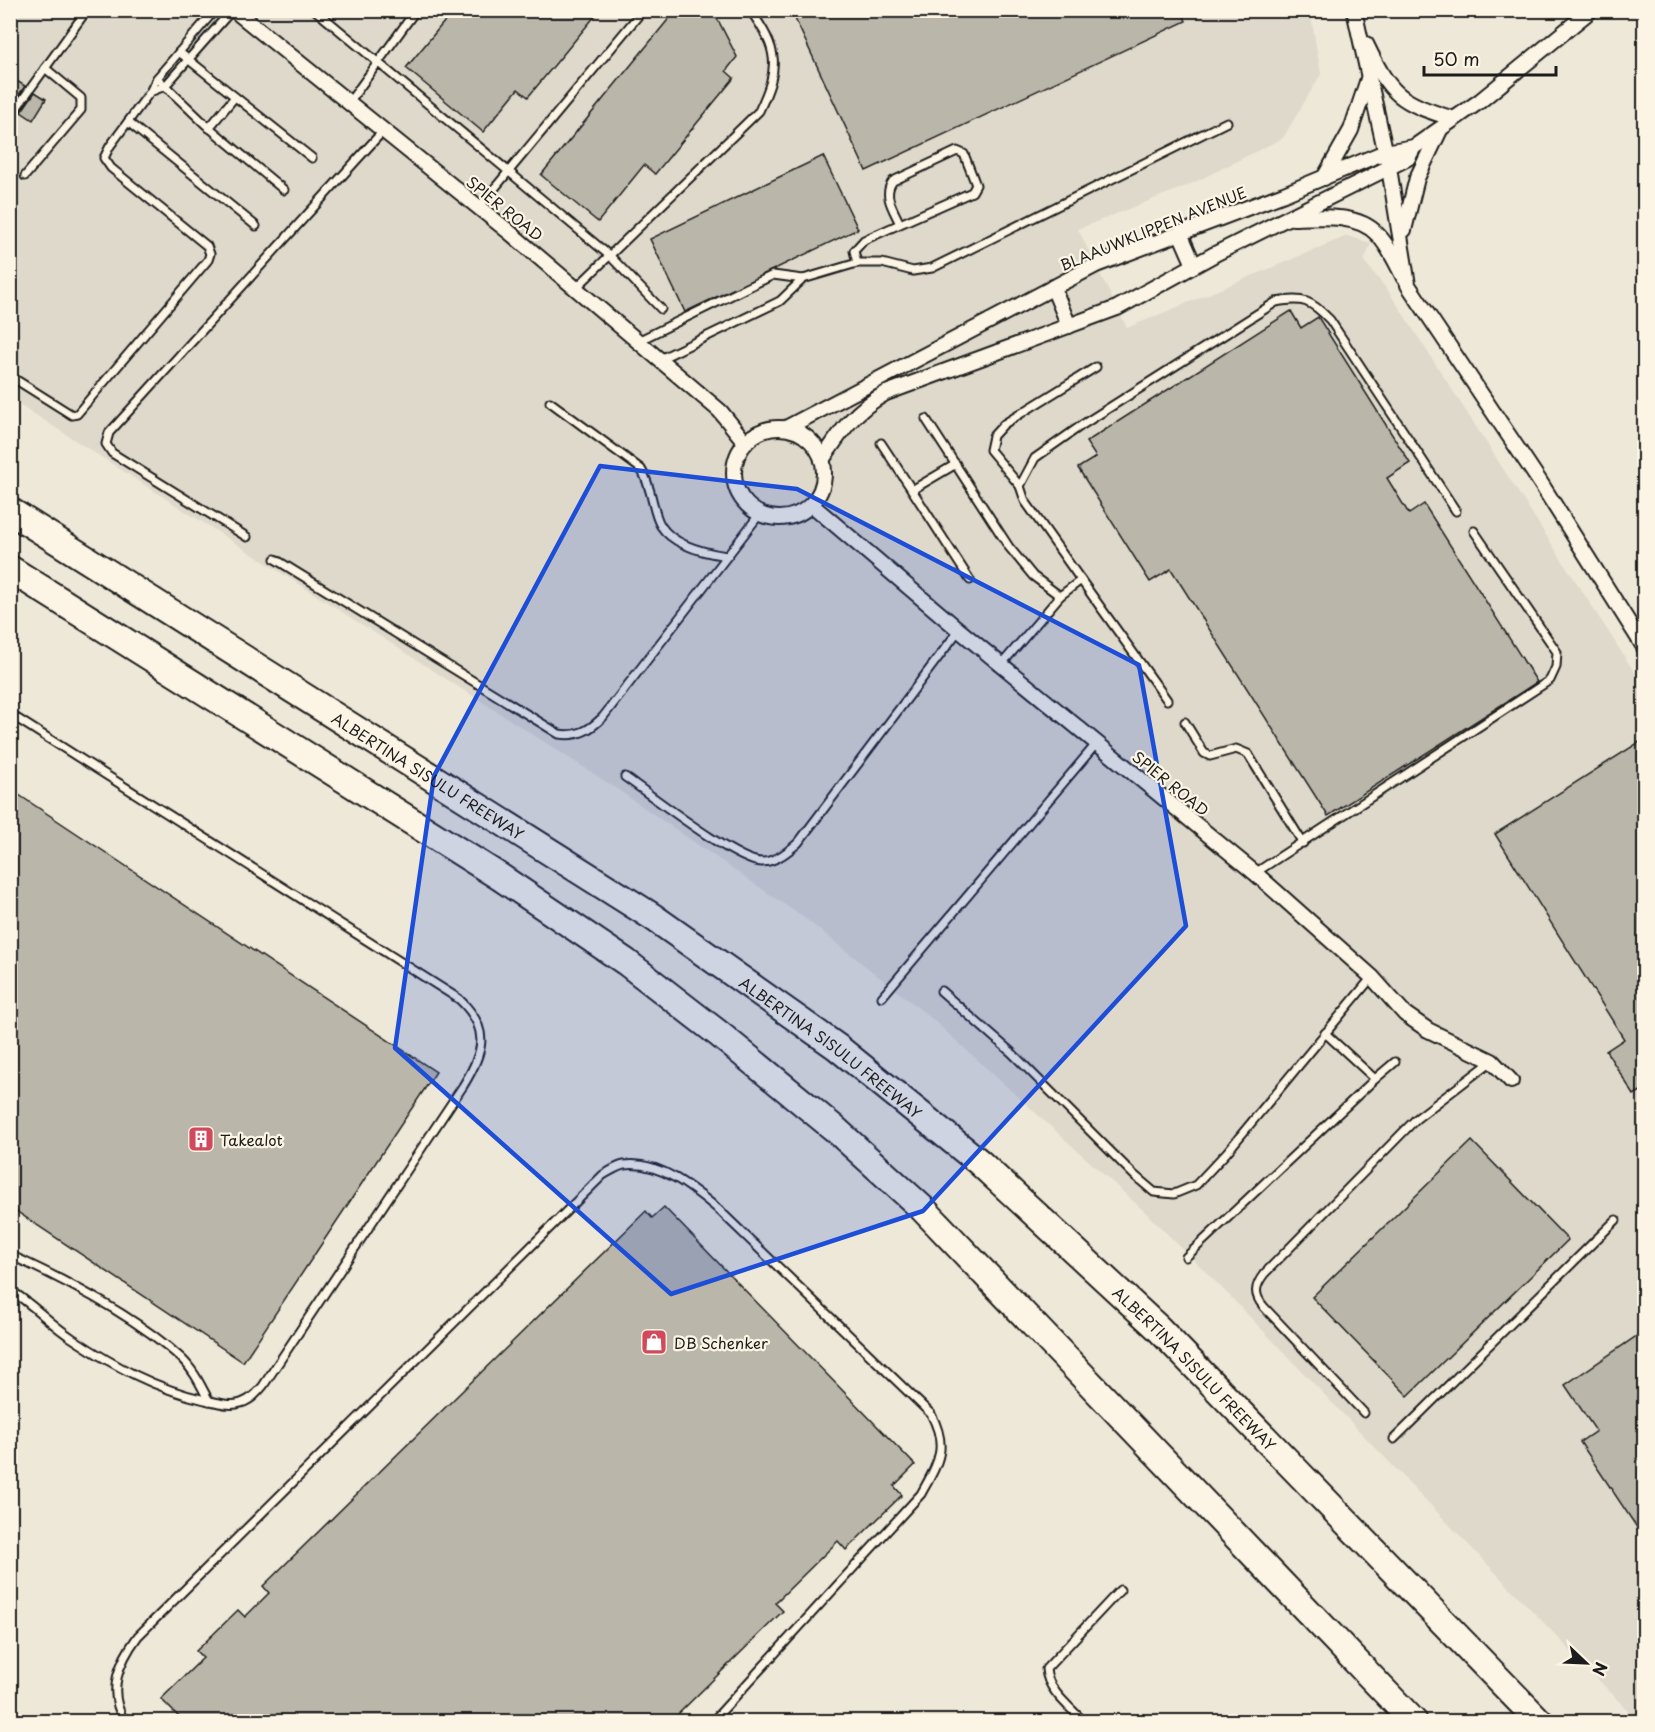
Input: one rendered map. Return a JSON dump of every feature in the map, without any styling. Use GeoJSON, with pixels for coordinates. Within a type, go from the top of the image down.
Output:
{"type":"FeatureCollection","features":[{"type":"Feature","properties":{"kind":"highway","name":"ALBERTINA SISULU FREEWAY"},"geometry":{"type":"LineString","coordinates":[[10,511],[652,917],[837,1047],[979,1162],[1158,1328],[1540,1722]]}},
{"type":"Feature","properties":{"kind":"highway"},"geometry":{"type":"LineString","coordinates":[[10,569],[500,877],[626,962],[728,1041],[835,1130],[923,1209],[1414,1722]]}},
{"type":"Feature","properties":{"kind":"street","name":"SPIER ROAD"},"geometry":{"type":"LineString","coordinates":[[233,10],[350,101],[383,131],[479,207],[639,341],[720,411],[745,442]]}},
{"type":"Feature","properties":{"kind":"street","name":"BLAAUWKLIPPEN AVENUE"},"geometry":{"type":"LineString","coordinates":[[786,428],[1096,265],[1324,178],[1385,152],[1414,147],[1542,53],[1591,10]]}},
{"type":"Feature","properties":{"kind":"street"},"geometry":{"type":"LineString","coordinates":[[1354,15],[1389,87],[1411,105],[1454,119]]}},
{"type":"Feature","properties":{"kind":"street"},"geometry":{"type":"LineString","coordinates":[[1354,15],[1389,168],[1408,285]]}},
{"type":"Feature","properties":{"kind":"street"},"geometry":{"type":"LineString","coordinates":[[1324,178],[1351,130],[1368,78]]}},
{"type":"Feature","properties":{"kind":"street"},"geometry":{"type":"LineString","coordinates":[[1402,238],[1416,178],[1441,128]]}},
{"type":"Feature","properties":{"kind":"street","name":"BLAAUWKLIPPEN AVENUE"},"geometry":{"type":"LineString","coordinates":[[822,460],[851,418],[867,403],[886,393],[1117,308],[1194,265],[1408,158],[1414,147]]}},
{"type":"Feature","properties":{"kind":"street"},"geometry":{"type":"LineString","coordinates":[[1285,219],[1341,219],[1360,223],[1376,232],[1408,285],[1534,472],[1644,647]]}},
{"type":"Feature","properties":{"kind":"street"},"geometry":{"type":"LineString","coordinates":[[1180,233],[1194,265]]}},
{"type":"Feature","properties":{"kind":"street"},"geometry":{"type":"LineString","coordinates":[[1053,287],[1069,326]]}},
{"type":"Feature","properties":{"kind":"street"},"geometry":{"type":"LineString","coordinates":[[771,428],[786,428],[809,439],[822,460],[823,484],[812,505],[801,513],[787,518],[773,519],[759,515],[743,501],[734,482],[735,461],[745,442],[757,433],[771,428]]}},
{"type":"Feature","properties":{"kind":"street","name":"SPIER ROAD"},"geometry":{"type":"LineString","coordinates":[[812,505],[1001,665],[1255,873],[1372,978],[1405,1014],[1428,1030],[1492,1061],[1511,1081]]}},
{"type":"Feature","properties":{"kind":"lane"},"geometry":{"type":"LineString","coordinates":[[10,117],[87,10]]}},
{"type":"Feature","properties":{"kind":"lane"},"geometry":{"type":"LineString","coordinates":[[10,376],[72,415],[77,414],[208,260],[210,254],[207,246],[107,163],[104,158],[150,92],[157,78],[214,10]]}},
{"type":"Feature","properties":{"kind":"lane"},"geometry":{"type":"LineString","coordinates":[[150,92],[165,86],[233,10]]}},
{"type":"Feature","properties":{"kind":"lane"},"geometry":{"type":"LineString","coordinates":[[315,10],[610,256],[660,309]]}},
{"type":"Feature","properties":{"kind":"lane"},"geometry":{"type":"LineString","coordinates":[[350,101],[416,10]]}},
{"type":"Feature","properties":{"kind":"lane"},"geometry":{"type":"LineString","coordinates":[[479,207],[643,10]]}},
{"type":"Feature","properties":{"kind":"lane"},"geometry":{"type":"LineString","coordinates":[[576,288],[759,111],[771,86],[775,56],[764,29],[750,10]]}},
{"type":"Feature","properties":{"kind":"lane"},"geometry":{"type":"LineString","coordinates":[[179,52],[312,158]]}},
{"type":"Feature","properties":{"kind":"lane"},"geometry":{"type":"LineString","coordinates":[[25,176],[81,110],[81,98],[45,68]]}},
{"type":"Feature","properties":{"kind":"lane"},"geometry":{"type":"LineString","coordinates":[[157,78],[209,128],[284,190]]}},
{"type":"Feature","properties":{"kind":"lane"},"geometry":{"type":"LineString","coordinates":[[209,128],[234,98]]}},
{"type":"Feature","properties":{"kind":"lane"},"geometry":{"type":"LineString","coordinates":[[128,122],[256,226]]}},
{"type":"Feature","properties":{"kind":"lane"},"geometry":{"type":"LineString","coordinates":[[639,341],[773,275],[803,279],[857,263],[882,263],[913,271],[932,267],[1227,122]]}},
{"type":"Feature","properties":{"kind":"lane"},"geometry":{"type":"LineString","coordinates":[[247,537],[112,453],[106,444],[109,433],[383,131]]}},
{"type":"Feature","properties":{"kind":"lane"},"geometry":{"type":"LineString","coordinates":[[857,263],[854,251],[856,246],[972,192],[976,185],[964,154],[957,151],[946,154],[893,182],[887,189],[887,195],[900,224]]}},
{"type":"Feature","properties":{"kind":"lane"},"geometry":{"type":"LineString","coordinates":[[659,359],[780,301],[803,279]]}},
{"type":"Feature","properties":{"kind":"lane"},"geometry":{"type":"LineString","coordinates":[[1020,486],[1035,458],[1082,424],[1276,302],[1296,298],[1316,305],[1330,320],[1456,511]]}},
{"type":"Feature","properties":{"kind":"lane"},"geometry":{"type":"LineString","coordinates":[[1096,367],[1004,424],[993,436],[990,450],[1020,486],[1025,501],[1167,700]]}},
{"type":"Feature","properties":{"kind":"lane"},"geometry":{"type":"LineString","coordinates":[[550,402],[641,469],[650,484],[661,526],[704,553],[728,556]]}},
{"type":"Feature","properties":{"kind":"lane"},"geometry":{"type":"LineString","coordinates":[[926,419],[1010,547],[1033,576],[1060,596]]}},
{"type":"Feature","properties":{"kind":"lane"},"geometry":{"type":"LineString","coordinates":[[881,443],[970,580]]}},
{"type":"Feature","properties":{"kind":"lane"},"geometry":{"type":"LineString","coordinates":[[912,490],[956,464]]}},
{"type":"Feature","properties":{"kind":"lane"},"geometry":{"type":"LineString","coordinates":[[275,559],[559,734],[571,736],[583,733],[603,717],[759,515]]}},
{"type":"Feature","properties":{"kind":"lane"},"geometry":{"type":"LineString","coordinates":[[1255,873],[1550,680],[1556,667],[1557,652],[1474,531]]}},
{"type":"Feature","properties":{"kind":"lane"},"geometry":{"type":"LineString","coordinates":[[1001,665],[1060,596],[1081,580]]}},
{"type":"Feature","properties":{"kind":"lane"},"geometry":{"type":"LineString","coordinates":[[625,777],[731,850],[761,862],[774,859],[798,843],[959,630]]}},
{"type":"Feature","properties":{"kind":"lane"},"geometry":{"type":"LineString","coordinates":[[10,714],[459,999],[479,1022],[481,1050],[475,1068],[263,1386],[253,1397],[242,1403],[228,1405],[172,1391],[128,1372],[70,1337],[25,1299],[10,1290]]}},
{"type":"Feature","properties":{"kind":"lane"},"geometry":{"type":"LineString","coordinates":[[1185,722],[1204,753],[1210,756],[1236,749],[1248,754],[1303,843]]}},
{"type":"Feature","properties":{"kind":"lane"},"geometry":{"type":"LineString","coordinates":[[882,997],[1097,743]]}},
{"type":"Feature","properties":{"kind":"lane"},"geometry":{"type":"LineString","coordinates":[[941,991],[1011,1053],[1154,1192],[1174,1194],[1196,1185],[1227,1152],[1372,978]]}},
{"type":"Feature","properties":{"kind":"lane"},"geometry":{"type":"LineString","coordinates":[[1325,1034],[1375,1079]]}},
{"type":"Feature","properties":{"kind":"lane"},"geometry":{"type":"LineString","coordinates":[[1364,1413],[1264,1307],[1256,1295],[1256,1289],[1264,1274],[1416,1119],[1492,1061]]}},
{"type":"Feature","properties":{"kind":"lane"},"geometry":{"type":"LineString","coordinates":[[1186,1257],[1395,1062]]}},
{"type":"Feature","properties":{"kind":"lane"},"geometry":{"type":"LineString","coordinates":[[125,1722],[116,1701],[116,1679],[123,1657],[138,1636],[603,1175],[622,1165],[643,1165],[671,1176],[694,1189],[719,1210],[932,1414],[941,1433],[937,1461],[921,1494],[712,1722]]}},
{"type":"Feature","properties":{"kind":"lane"},"geometry":{"type":"LineString","coordinates":[[1394,1439],[1616,1220]]}},
{"type":"Feature","properties":{"kind":"lane"},"geometry":{"type":"LineString","coordinates":[[10,1255],[72,1285],[156,1339],[182,1359],[195,1374],[209,1401]]}},
{"type":"Feature","properties":{"kind":"lane"},"geometry":{"type":"LineString","coordinates":[[1084,1722],[1052,1687],[1047,1679],[1046,1669],[1120,1590]]}},
{"type":"Feature","properties":{"kind":"highlighted area"},"geometry":{"type":"Polygon","coordinates":[[[600,466],[797,489],[1139,665],[1186,926],[923,1211],[671,1294],[395,1048],[434,776],[600,466]]]}},
{"type":"Feature","properties":{"kind":"shaded area"},"geometry":{"type":"Polygon","coordinates":[[[10,11],[1310,11],[1321,74],[1283,138],[1189,185],[1078,229],[1127,328],[1347,236],[1371,243],[1364,261],[1389,292],[1644,687],[1644,1721],[1638,1721],[1221,1287],[1143,1210],[931,1018],[807,920],[608,783],[11,399],[10,11]]]}},
{"type":"Feature","properties":{"kind":"building"},"geometry":{"type":"Polygon","coordinates":[[[454,10],[600,10],[528,97],[518,89],[483,132],[406,68],[454,10]]]}},
{"type":"Feature","properties":{"kind":"building"},"geometry":{"type":"Polygon","coordinates":[[[676,10],[707,10],[718,20],[737,57],[726,71],[734,78],[655,174],[644,165],[598,222],[541,175],[676,10]]]}},
{"type":"Feature","properties":{"kind":"building"},"geometry":{"type":"Polygon","coordinates":[[[791,10],[1181,10],[1186,21],[866,171],[791,10]]]}},
{"type":"Feature","properties":{"kind":"building"},"geometry":{"type":"Polygon","coordinates":[[[10,77],[25,86],[11,106],[10,105],[10,77]]]}},
{"type":"Feature","properties":{"kind":"building"},"geometry":{"type":"Polygon","coordinates":[[[35,92],[46,99],[33,120],[21,112],[35,92]]]}},
{"type":"Feature","properties":{"kind":"building"},"geometry":{"type":"Polygon","coordinates":[[[823,156],[858,229],[685,312],[650,239],[823,156]]]}},
{"type":"Feature","properties":{"kind":"building"},"geometry":{"type":"Polygon","coordinates":[[[1291,311],[1301,328],[1318,317],[1410,463],[1387,478],[1409,514],[1424,504],[1537,682],[1328,816],[1171,569],[1150,582],[1078,468],[1096,457],[1086,442],[1291,311]]]}},
{"type":"Feature","properties":{"kind":"building"},"geometry":{"type":"Polygon","coordinates":[[[1644,739],[1644,1089],[1634,1095],[1606,1051],[1624,1039],[1495,834],[1644,739]]]}},
{"type":"Feature","properties":{"kind":"building","name":"Takealot"},"geometry":{"type":"Polygon","coordinates":[[[10,789],[436,1072],[243,1362],[10,1207],[10,789]]]}},
{"type":"Feature","properties":{"kind":"building"},"geometry":{"type":"Polygon","coordinates":[[[1472,1141],[1568,1240],[1408,1396],[1312,1297],[1472,1141]]]}},
{"type":"Feature","properties":{"kind":"building","name":"DB Schenker"},"geometry":{"type":"Polygon","coordinates":[[[664,1207],[915,1465],[894,1486],[902,1495],[846,1550],[838,1541],[775,1603],[783,1611],[670,1722],[184,1722],[161,1699],[203,1658],[196,1651],[238,1610],[245,1617],[269,1593],[263,1586],[646,1211],[652,1218],[664,1207]]]}},
{"type":"Feature","properties":{"kind":"building"},"geometry":{"type":"Polygon","coordinates":[[[1644,1331],[1644,1538],[1580,1442],[1596,1431],[1565,1385],[1644,1331]]]}},
{"type":"Feature","properties":{"kind":"place","name":"Takealot"},"geometry":{"type":"Point","coordinates":[201,1139]}},
{"type":"Feature","properties":{"kind":"place","name":"DB Schenker"},"geometry":{"type":"Point","coordinates":[654,1342]}}]}
